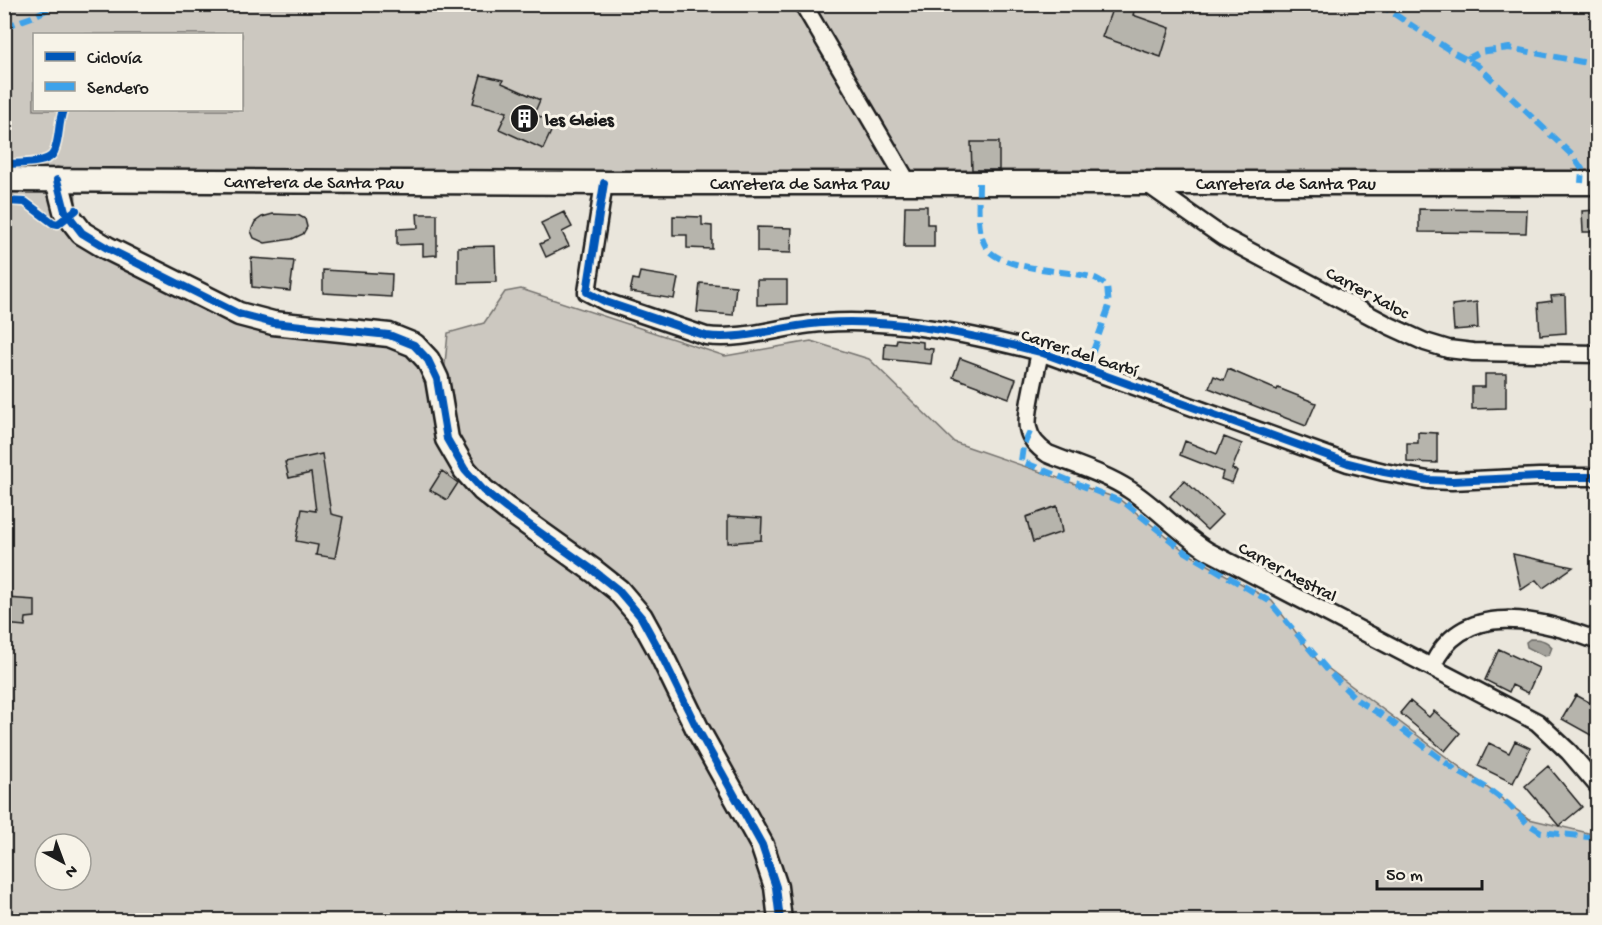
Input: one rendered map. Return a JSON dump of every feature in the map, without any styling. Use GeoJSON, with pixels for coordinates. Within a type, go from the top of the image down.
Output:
{"type":"FeatureCollection","features":[{"type":"Feature","properties":{"kind":"main road","name":"Carretera de Santa Pau"},"geometry":{"type":"LineString","coordinates":[[4,180],[604,183],[1598,183]]}},
{"type":"Feature","properties":{"kind":"main road"},"geometry":{"type":"LineString","coordinates":[[57,180],[65,211],[82,233],[107,248],[239,314],[273,323],[389,335],[414,345],[428,360],[437,379],[447,439],[465,470],[483,490],[507,509],[618,590],[641,618],[697,728],[762,845],[776,887],[780,921]]}},
{"type":"Feature","properties":{"kind":"street"},"geometry":{"type":"LineString","coordinates":[[803,4],[908,183]]}},
{"type":"Feature","properties":{"kind":"street","name":"Carrer del Garbí"},"geometry":{"type":"LineString","coordinates":[[604,183],[587,292],[606,302],[706,336],[756,334],[821,323],[865,322],[924,328],[1001,342],[1040,352],[1348,463],[1384,472],[1428,480],[1452,481],[1516,477],[1598,477]]}},
{"type":"Feature","properties":{"kind":"street","name":"Carrer Xaloc"},"geometry":{"type":"LineString","coordinates":[[1146,183],[1223,237],[1390,326],[1425,342],[1448,350],[1473,352],[1598,354]]}},
{"type":"Feature","properties":{"kind":"street","name":"Carrer Mestral"},"geometry":{"type":"LineString","coordinates":[[1040,352],[1028,428],[1035,443],[1041,449],[1122,485],[1199,545],[1287,593],[1538,722],[1569,752],[1598,786]]}},
{"type":"Feature","properties":{"kind":"street"},"geometry":{"type":"LineString","coordinates":[[1432,668],[1440,651],[1450,639],[1466,629],[1496,620],[1525,620],[1563,629],[1598,641]]}},
{"type":"Feature","properties":{"kind":"shaded area"},"geometry":{"type":"Polygon","coordinates":[[[5,5],[1597,5],[1597,173],[75,171],[76,214],[101,237],[250,310],[404,334],[443,384],[448,333],[484,323],[505,292],[521,289],[725,356],[811,341],[869,359],[954,442],[1119,499],[1187,553],[1272,601],[1317,660],[1529,819],[1597,835],[1597,920],[5,920],[5,5]]]}},
{"type":"Feature","properties":{"kind":"shaded area"},"geometry":{"type":"Polygon","coordinates":[[[1530,639],[1542,640],[1550,645],[1552,647],[1549,655],[1544,656],[1527,647],[1526,642],[1530,639]]]}},
{"type":"Feature","properties":{"kind":"building"},"geometry":{"type":"Polygon","coordinates":[[[1114,4],[1136,4],[1133,15],[1170,28],[1161,57],[1102,37],[1114,4]]]}},
{"type":"Feature","properties":{"kind":"building","name":"les Gleies"},"geometry":{"type":"Polygon","coordinates":[[[481,75],[503,80],[502,83],[540,100],[534,114],[555,123],[543,149],[499,129],[507,112],[473,103],[481,75]]]}},
{"type":"Feature","properties":{"kind":"building"},"geometry":{"type":"Polygon","coordinates":[[[971,142],[999,142],[999,170],[972,170],[971,142]]]}},
{"type":"Feature","properties":{"kind":"building"},"geometry":{"type":"Polygon","coordinates":[[[905,206],[927,206],[927,224],[934,224],[934,247],[904,247],[905,206]]]}},
{"type":"Feature","properties":{"kind":"building"},"geometry":{"type":"Polygon","coordinates":[[[1419,209],[1527,210],[1526,233],[1419,232],[1419,209]]]}},
{"type":"Feature","properties":{"kind":"building"},"geometry":{"type":"Polygon","coordinates":[[[1598,210],[1598,232],[1583,232],[1582,211],[1598,210]]]}},
{"type":"Feature","properties":{"kind":"building"},"geometry":{"type":"Polygon","coordinates":[[[564,212],[572,227],[562,232],[569,246],[546,257],[540,244],[549,240],[541,223],[564,212]]]}},
{"type":"Feature","properties":{"kind":"building"},"geometry":{"type":"Polygon","coordinates":[[[273,214],[298,215],[305,219],[307,227],[303,234],[292,239],[265,243],[254,238],[251,231],[255,222],[273,214]]]}},
{"type":"Feature","properties":{"kind":"building"},"geometry":{"type":"Polygon","coordinates":[[[417,214],[437,214],[437,255],[423,256],[423,244],[397,245],[397,229],[418,228],[417,214]]]}},
{"type":"Feature","properties":{"kind":"building"},"geometry":{"type":"Polygon","coordinates":[[[673,216],[702,217],[702,225],[712,226],[712,249],[687,248],[687,235],[673,235],[673,216]]]}},
{"type":"Feature","properties":{"kind":"building"},"geometry":{"type":"Polygon","coordinates":[[[757,227],[792,228],[791,253],[757,252],[757,227]]]}},
{"type":"Feature","properties":{"kind":"building"},"geometry":{"type":"Polygon","coordinates":[[[495,246],[496,282],[458,283],[458,247],[495,246]]]}},
{"type":"Feature","properties":{"kind":"building"},"geometry":{"type":"Polygon","coordinates":[[[251,258],[294,261],[290,291],[252,287],[251,258]]]}},
{"type":"Feature","properties":{"kind":"building"},"geometry":{"type":"Polygon","coordinates":[[[323,270],[392,274],[391,297],[323,293],[323,270]]]}},
{"type":"Feature","properties":{"kind":"building"},"geometry":{"type":"Polygon","coordinates":[[[640,272],[678,278],[674,299],[630,292],[633,279],[638,280],[640,272]]]}},
{"type":"Feature","properties":{"kind":"building"},"geometry":{"type":"Polygon","coordinates":[[[757,280],[787,280],[787,304],[757,305],[757,280]]]}},
{"type":"Feature","properties":{"kind":"building"},"geometry":{"type":"Polygon","coordinates":[[[700,283],[736,286],[733,315],[697,312],[700,283]]]}},
{"type":"Feature","properties":{"kind":"building"},"geometry":{"type":"Polygon","coordinates":[[[1565,295],[1566,333],[1540,335],[1538,303],[1552,301],[1551,296],[1565,295]]]}},
{"type":"Feature","properties":{"kind":"building"},"geometry":{"type":"Polygon","coordinates":[[[1477,302],[1478,328],[1454,330],[1452,305],[1477,302]]]}},
{"type":"Feature","properties":{"kind":"building"},"geometry":{"type":"Polygon","coordinates":[[[897,339],[923,342],[923,348],[933,349],[931,364],[884,359],[885,343],[896,344],[897,339]]]}},
{"type":"Feature","properties":{"kind":"building"},"geometry":{"type":"Polygon","coordinates":[[[960,358],[1016,379],[1009,398],[953,377],[960,358]]]}},
{"type":"Feature","properties":{"kind":"building"},"geometry":{"type":"Polygon","coordinates":[[[1228,369],[1277,390],[1278,388],[1316,403],[1306,426],[1209,388],[1214,376],[1224,380],[1228,369]]]}},
{"type":"Feature","properties":{"kind":"building"},"geometry":{"type":"Polygon","coordinates":[[[1485,374],[1506,374],[1506,408],[1472,409],[1472,387],[1485,387],[1485,374]]]}},
{"type":"Feature","properties":{"kind":"building"},"geometry":{"type":"Polygon","coordinates":[[[1418,432],[1437,433],[1437,463],[1407,462],[1407,443],[1418,443],[1418,432]]]}},
{"type":"Feature","properties":{"kind":"building"},"geometry":{"type":"Polygon","coordinates":[[[1224,437],[1242,444],[1232,469],[1237,471],[1232,483],[1221,479],[1223,472],[1180,455],[1185,441],[1217,454],[1224,437]]]}},
{"type":"Feature","properties":{"kind":"building"},"geometry":{"type":"Polygon","coordinates":[[[322,454],[331,514],[343,517],[335,558],[316,555],[318,545],[296,541],[302,509],[316,511],[311,473],[289,478],[285,462],[322,454]]]}},
{"type":"Feature","properties":{"kind":"building"},"geometry":{"type":"Polygon","coordinates":[[[442,471],[458,483],[447,500],[430,490],[442,471]]]}},
{"type":"Feature","properties":{"kind":"building"},"geometry":{"type":"Polygon","coordinates":[[[1184,480],[1222,515],[1207,530],[1170,496],[1184,480]]]}},
{"type":"Feature","properties":{"kind":"building"},"geometry":{"type":"Polygon","coordinates":[[[1057,506],[1062,532],[1033,542],[1026,517],[1057,506]]]}},
{"type":"Feature","properties":{"kind":"building"},"geometry":{"type":"Polygon","coordinates":[[[728,516],[762,518],[761,540],[728,543],[728,516]]]}},
{"type":"Feature","properties":{"kind":"building"},"geometry":{"type":"Polygon","coordinates":[[[1513,554],[1573,567],[1543,588],[1536,580],[1521,590],[1513,554]]]}},
{"type":"Feature","properties":{"kind":"building"},"geometry":{"type":"Polygon","coordinates":[[[6,598],[35,600],[35,617],[26,618],[25,626],[4,624],[6,598]]]}},
{"type":"Feature","properties":{"kind":"building"},"geometry":{"type":"Polygon","coordinates":[[[1499,649],[1539,668],[1528,693],[1512,685],[1509,692],[1485,680],[1499,649]]]}},
{"type":"Feature","properties":{"kind":"building"},"geometry":{"type":"Polygon","coordinates":[[[1576,695],[1598,707],[1598,739],[1562,719],[1576,695]]]}},
{"type":"Feature","properties":{"kind":"building"},"geometry":{"type":"Polygon","coordinates":[[[1410,701],[1429,717],[1434,711],[1460,733],[1445,751],[1400,713],[1410,701]]]}},
{"type":"Feature","properties":{"kind":"building"},"geometry":{"type":"Polygon","coordinates":[[[1515,741],[1530,748],[1513,783],[1478,766],[1489,743],[1509,753],[1515,741]]]}},
{"type":"Feature","properties":{"kind":"building"},"geometry":{"type":"Polygon","coordinates":[[[1548,766],[1582,807],[1559,826],[1525,786],[1548,766]]]}},
{"type":"Feature","properties":{"kind":"marked path"},"geometry":{"type":"LineString","coordinates":[[4,27],[58,4]]}},
{"type":"Feature","properties":{"kind":"marked path"},"geometry":{"type":"LineString","coordinates":[[1379,4],[1454,53],[1477,65],[1573,156],[1582,169],[1581,183]]}},
{"type":"Feature","properties":{"kind":"marked path"},"geometry":{"type":"LineString","coordinates":[[1467,59],[1480,52],[1509,48],[1598,65]]}},
{"type":"Feature","properties":{"kind":"marked path"},"geometry":{"type":"LineString","coordinates":[[979,183],[981,232],[986,247],[993,255],[1018,265],[1093,278],[1107,286],[1109,306],[1087,368]]}},
{"type":"Feature","properties":{"kind":"marked path"},"geometry":{"type":"LineString","coordinates":[[1030,432],[1023,447],[1021,461],[1125,503],[1184,551],[1269,601],[1330,673],[1357,700],[1388,719],[1457,771],[1487,788],[1527,823],[1541,832],[1598,838]]}},
{"type":"Feature","properties":{"kind":"cycle path"},"geometry":{"type":"LineString","coordinates":[[4,164],[39,161],[51,156],[56,147],[63,111]]}},
{"type":"Feature","properties":{"kind":"cycle path"},"geometry":{"type":"LineString","coordinates":[[57,180],[65,211],[82,233],[107,248],[239,314],[273,323],[389,335],[414,345],[428,360],[437,379],[447,439],[465,470],[483,490],[507,509],[618,590],[641,617],[697,728],[762,845],[776,887],[780,920]]}},
{"type":"Feature","properties":{"kind":"cycle path"},"geometry":{"type":"LineString","coordinates":[[604,183],[587,292],[606,302],[706,336],[750,335],[808,324],[850,322],[933,329],[1040,352],[1348,463],[1384,472],[1428,480],[1452,481],[1598,477]]}},
{"type":"Feature","properties":{"kind":"cycle path"},"geometry":{"type":"LineString","coordinates":[[4,201],[25,202],[53,223],[58,224],[76,210]]}},
{"type":"Feature","properties":{"kind":"place","name":"les Gleies"},"geometry":{"type":"Point","coordinates":[524,119]}}]}
